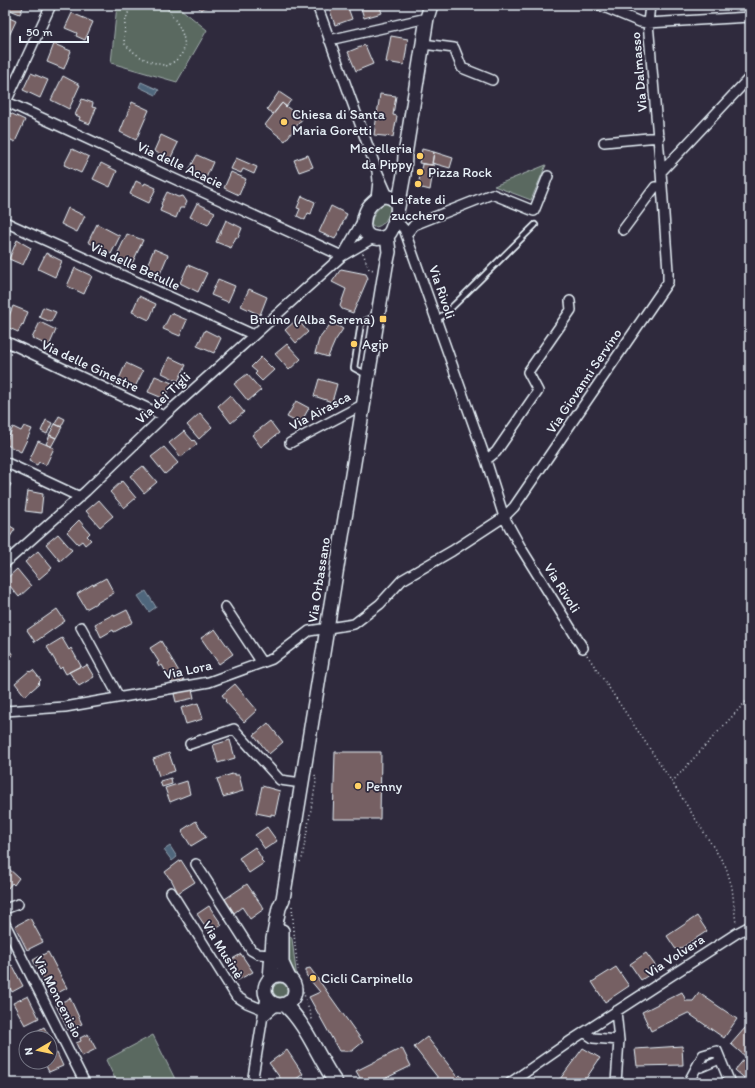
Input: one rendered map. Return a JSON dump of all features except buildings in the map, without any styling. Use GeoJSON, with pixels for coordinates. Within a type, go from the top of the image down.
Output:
{"type":"FeatureCollection","features":[{"type":"Feature","properties":{"kind":"main road"},"geometry":{"type":"LineString","coordinates":[[426,5],[427,18]]}},
{"type":"Feature","properties":{"kind":"main road"},"geometry":{"type":"LineString","coordinates":[[379,237],[396,220],[427,18],[431,5]]}},
{"type":"Feature","properties":{"kind":"main road"},"geometry":{"type":"LineString","coordinates":[[363,220],[369,207],[394,187],[405,155]]}},
{"type":"Feature","properties":{"kind":"main road"},"geometry":{"type":"LineString","coordinates":[[382,198],[396,201],[398,207]]}},
{"type":"Feature","properties":{"kind":"main road","name":"Via Orbassano"},"geometry":{"type":"LineString","coordinates":[[285,1002],[294,986],[296,976],[284,969],[282,958],[281,935],[284,910],[287,900],[302,783],[386,266],[379,237],[368,236],[365,232],[363,220]]}},
{"type":"Feature","properties":{"kind":"main road","name":"Via Orbassano"},"geometry":{"type":"LineString","coordinates":[[266,997],[265,987],[270,979],[271,955],[279,908],[287,900]]}},
{"type":"Feature","properties":{"kind":"main road"},"geometry":{"type":"LineString","coordinates":[[270,979],[279,975],[296,976]]}},
{"type":"Feature","properties":{"kind":"main road"},"geometry":{"type":"LineString","coordinates":[[266,997],[268,1001],[285,1002],[310,1038],[336,1083]]}},
{"type":"Feature","properties":{"kind":"street"},"geometry":{"type":"LineString","coordinates":[[6,102],[51,5]]}},
{"type":"Feature","properties":{"kind":"street"},"geometry":{"type":"LineString","coordinates":[[316,5],[377,170],[382,198]]}},
{"type":"Feature","properties":{"kind":"street"},"geometry":{"type":"LineString","coordinates":[[599,5],[640,22],[648,23],[750,17]]}},
{"type":"Feature","properties":{"kind":"street","name":"Via Dalmasso"},"geometry":{"type":"LineString","coordinates":[[650,5],[648,23],[661,172]]}},
{"type":"Feature","properties":{"kind":"street"},"geometry":{"type":"LineString","coordinates":[[329,40],[427,18]]}},
{"type":"Feature","properties":{"kind":"street"},"geometry":{"type":"LineString","coordinates":[[423,44],[454,48],[462,68],[492,80]]}},
{"type":"Feature","properties":{"kind":"street"},"geometry":{"type":"LineString","coordinates":[[661,172],[750,77]]}},
{"type":"Feature","properties":{"kind":"street","name":"Via delle Acacie"},"geometry":{"type":"LineString","coordinates":[[6,102],[342,256]]}},
{"type":"Feature","properties":{"kind":"street"},"geometry":{"type":"LineString","coordinates":[[604,142],[659,137]]}},
{"type":"Feature","properties":{"kind":"street","name":"Via Giovanni Servino"},"geometry":{"type":"LineString","coordinates":[[328,629],[354,624],[380,604],[402,580],[452,551],[504,517],[518,501],[668,282],[661,172]]}},
{"type":"Feature","properties":{"kind":"street"},"geometry":{"type":"LineString","coordinates":[[379,237],[406,234],[414,225],[492,194],[534,211],[548,176]]}},
{"type":"Feature","properties":{"kind":"street"},"geometry":{"type":"LineString","coordinates":[[623,230],[655,187],[662,186]]}},
{"type":"Feature","properties":{"kind":"street","name":"Via dei Tigli"},"geometry":{"type":"LineString","coordinates":[[342,256],[363,220]]}},
{"type":"Feature","properties":{"kind":"street","name":"Via Rivoli"},"geometry":{"type":"LineString","coordinates":[[396,220],[403,226],[437,319],[486,460],[504,517],[521,548],[583,648]]}},
{"type":"Feature","properties":{"kind":"street","name":"Via delle Betulle"},"geometry":{"type":"LineString","coordinates":[[5,222],[254,335]]}},
{"type":"Feature","properties":{"kind":"street","name":"Via dei Tigli"},"geometry":{"type":"LineString","coordinates":[[5,563],[80,496],[164,416],[342,256],[379,237]]}},
{"type":"Feature","properties":{"kind":"street"},"geometry":{"type":"LineString","coordinates":[[486,460],[496,452],[538,391],[528,372],[571,310],[570,301]]}},
{"type":"Feature","properties":{"kind":"street","name":"Via delle Ginestre"},"geometry":{"type":"LineString","coordinates":[[5,341],[164,416]]}},
{"type":"Feature","properties":{"kind":"street","name":"Via Airasca"},"geometry":{"type":"LineString","coordinates":[[290,443],[364,404]]}},
{"type":"Feature","properties":{"kind":"street"},"geometry":{"type":"LineString","coordinates":[[5,462],[80,496]]}},
{"type":"Feature","properties":{"kind":"street"},"geometry":{"type":"LineString","coordinates":[[225,607],[262,663]]}},
{"type":"Feature","properties":{"kind":"street"},"geometry":{"type":"LineString","coordinates":[[81,627],[119,698]]}},
{"type":"Feature","properties":{"kind":"street","name":"Via Lora"},"geometry":{"type":"LineString","coordinates":[[5,711],[65,707],[209,682],[272,659],[309,631],[328,629]]}},
{"type":"Feature","properties":{"kind":"street"},"geometry":{"type":"LineString","coordinates":[[190,744],[234,729],[280,780],[302,783]]}},
{"type":"Feature","properties":{"kind":"street"},"geometry":{"type":"LineString","coordinates":[[196,864],[251,950],[258,954],[271,955]]}},
{"type":"Feature","properties":{"kind":"street","name":"Via Musinè"},"geometry":{"type":"LineString","coordinates":[[171,892],[236,996],[263,1014]]}},
{"type":"Feature","properties":{"kind":"street"},"geometry":{"type":"LineString","coordinates":[[5,909],[18,904]]}},
{"type":"Feature","properties":{"kind":"street","name":"Via Moncenisio"},"geometry":{"type":"LineString","coordinates":[[5,924],[85,1083]]}},
{"type":"Feature","properties":{"kind":"street","name":"Via Volvera"},"geometry":{"type":"LineString","coordinates":[[510,1083],[616,1011],[750,926]]}},
{"type":"Feature","properties":{"kind":"street"},"geometry":{"type":"LineString","coordinates":[[252,1083],[266,997]]}},
{"type":"Feature","properties":{"kind":"street"},"geometry":{"type":"LineString","coordinates":[[263,1014],[285,1002]]}},
{"type":"Feature","properties":{"kind":"street"},"geometry":{"type":"LineString","coordinates":[[616,1011],[619,1040],[616,1083]]}},
{"type":"Feature","properties":{"kind":"street"},"geometry":{"type":"LineString","coordinates":[[584,1032],[593,1038],[619,1040]]}},
{"type":"Feature","properties":{"kind":"street"},"geometry":{"type":"LineString","coordinates":[[688,1083],[702,1055],[716,1051],[730,1083]]}},
{"type":"Feature","properties":{"kind":"lane"},"geometry":{"type":"LineString","coordinates":[[437,319],[445,314],[535,225]]}},
{"type":"Feature","properties":{"kind":"path"},"geometry":{"type":"LineString","coordinates":[[131,5],[125,22],[124,43],[133,53],[152,63],[168,66],[179,58],[185,44],[182,33],[165,5]]}},
{"type":"Feature","properties":{"kind":"path"},"geometry":{"type":"LineString","coordinates":[[583,648],[672,782],[726,867],[732,887],[737,933]]}},
{"type":"Feature","properties":{"kind":"path"},"geometry":{"type":"LineString","coordinates":[[672,782],[750,697]]}},
{"type":"Feature","properties":{"kind":"path"},"geometry":{"type":"LineString","coordinates":[[299,864],[302,858],[316,782],[315,772]]}},
{"type":"Feature","properties":{"kind":"path"},"geometry":{"type":"LineString","coordinates":[[287,900],[295,945],[296,976],[314,1024]]}},
{"type":"Feature","properties":{"kind":"green space"},"geometry":{"type":"Polygon","coordinates":[[[117,5],[176,5],[207,30],[177,82],[111,63],[117,5]]]}},
{"type":"Feature","properties":{"kind":"green space"},"geometry":{"type":"Polygon","coordinates":[[[546,165],[531,200],[494,186],[546,165]]]}},
{"type":"Feature","properties":{"kind":"green space"},"geometry":{"type":"Polygon","coordinates":[[[386,203],[391,206],[389,214],[380,226],[373,227],[371,224],[374,214],[386,203]]]}},
{"type":"Feature","properties":{"kind":"green space"},"geometry":{"type":"Polygon","coordinates":[[[290,936],[292,939],[297,979],[289,969],[286,960],[285,938],[290,936]]]}},
{"type":"Feature","properties":{"kind":"green space"},"geometry":{"type":"Polygon","coordinates":[[[277,983],[283,983],[287,987],[287,993],[283,997],[277,997],[273,993],[273,987],[277,983]]]}},
{"type":"Feature","properties":{"kind":"green space"},"geometry":{"type":"Polygon","coordinates":[[[153,1035],[177,1083],[117,1083],[106,1060],[153,1035]]]}},
{"type":"Feature","properties":{"kind":"water"},"geometry":{"type":"Polygon","coordinates":[[[141,82],[159,90],[156,95],[139,87],[141,82]]]}},
{"type":"Feature","properties":{"kind":"water"},"geometry":{"type":"Polygon","coordinates":[[[146,591],[156,607],[149,612],[138,596],[146,591]]]}},
{"type":"Feature","properties":{"kind":"water"},"geometry":{"type":"Polygon","coordinates":[[[170,846],[177,857],[172,861],[164,850],[170,846]]]}},
{"type":"Feature","properties":{"kind":"place","name":"Chiesa di Santa Maria Goretti"},"geometry":{"type":"Point","coordinates":[284,122]}},
{"type":"Feature","properties":{"kind":"place","name":"Macelleria da Pippy"},"geometry":{"type":"Point","coordinates":[420,156]}},
{"type":"Feature","properties":{"kind":"place","name":"Pizza Rock"},"geometry":{"type":"Point","coordinates":[420,172]}},
{"type":"Feature","properties":{"kind":"place","name":"Le fate di zucchero"},"geometry":{"type":"Point","coordinates":[418,184]}},
{"type":"Feature","properties":{"kind":"place","name":"Bruino (Alba Serena)"},"geometry":{"type":"Point","coordinates":[383,319]}},
{"type":"Feature","properties":{"kind":"place","name":"Agip"},"geometry":{"type":"Point","coordinates":[354,344]}},
{"type":"Feature","properties":{"kind":"place","name":"Penny"},"geometry":{"type":"Point","coordinates":[358,786]}},
{"type":"Feature","properties":{"kind":"place","name":"Cicli Carpinello"},"geometry":{"type":"Point","coordinates":[313,978]}}]}
